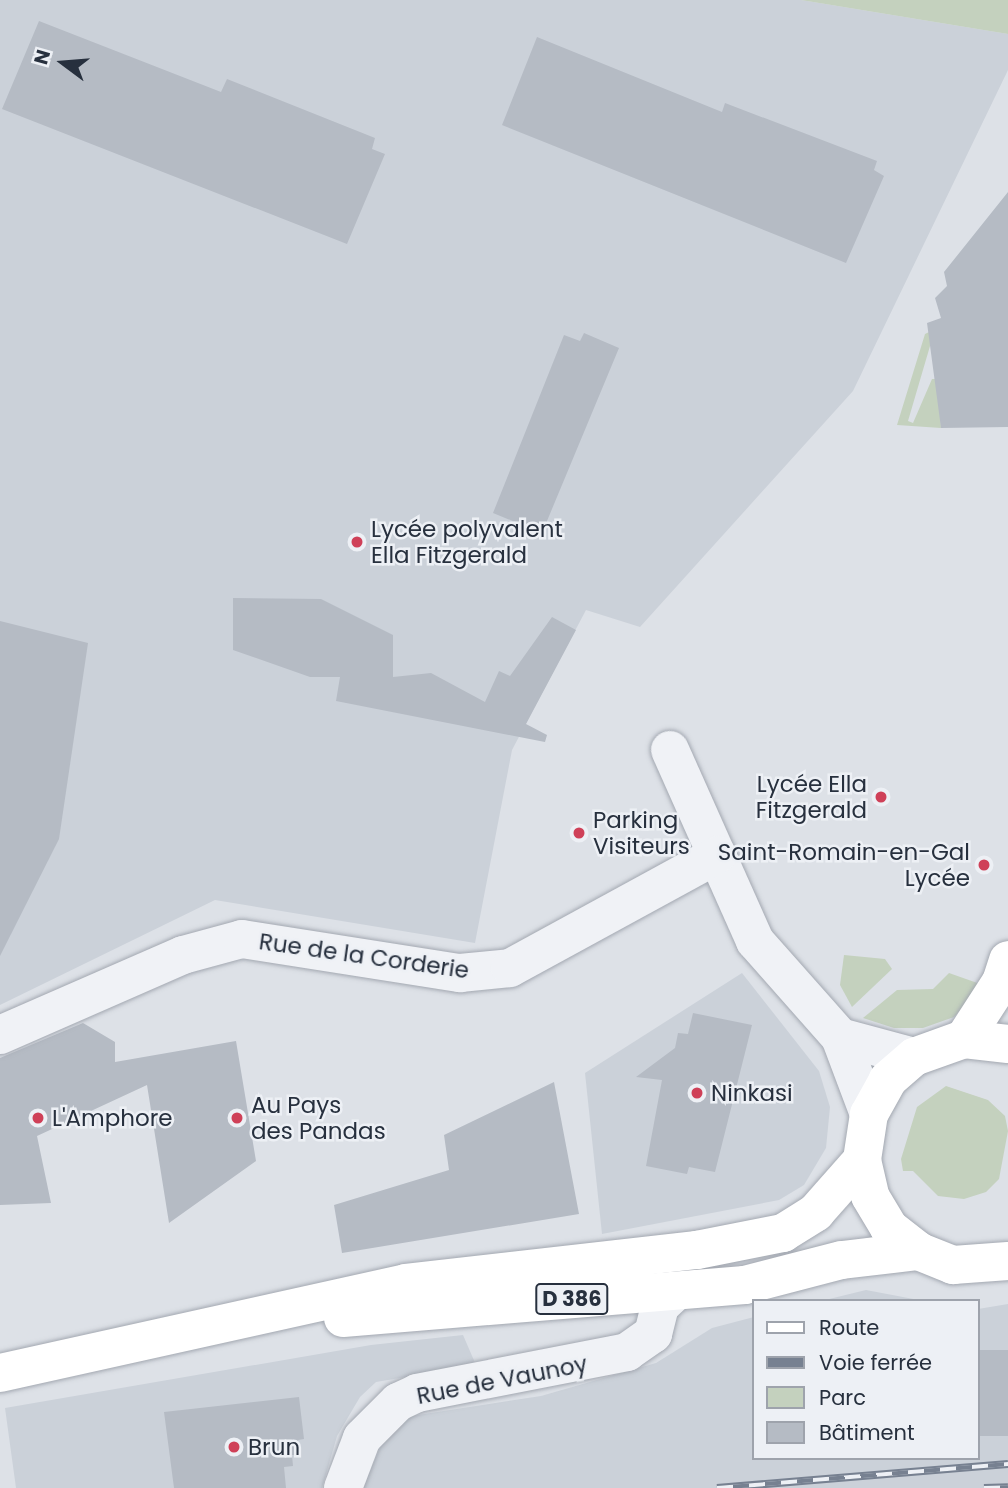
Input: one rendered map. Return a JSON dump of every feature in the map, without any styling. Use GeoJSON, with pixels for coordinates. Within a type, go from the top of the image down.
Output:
{"type":"FeatureCollection","features":[{"type":"Feature","properties":{"kind":"main road"},"geometry":{"type":"LineString","coordinates":[[964,1039],[1001,982],[1008,960]]}},
{"type":"Feature","properties":{"kind":"main road"},"geometry":{"type":"LineString","coordinates":[[1008,1044],[964,1039],[914,1057],[888,1080],[869,1114],[862,1160],[876,1207],[918,1251],[953,1265],[1008,1261]]}},
{"type":"Feature","properties":{"kind":"main road","name":"D 386"},"geometry":{"type":"LineString","coordinates":[[676,1290],[783,1233],[816,1212],[862,1160]]}},
{"type":"Feature","properties":{"kind":"main road","name":"D 386"},"geometry":{"type":"LineString","coordinates":[[0,1373],[223,1328],[407,1283],[697,1250],[783,1233]]}},
{"type":"Feature","properties":{"kind":"main road","name":"D 386"},"geometry":{"type":"LineString","coordinates":[[223,1328],[745,1284],[842,1260],[918,1251]]}},
{"type":"Feature","properties":{"kind":"street"},"geometry":{"type":"LineString","coordinates":[[670,750],[755,941],[840,1037],[869,1114]]}},
{"type":"Feature","properties":{"kind":"street","name":"Rue de la Corderie"},"geometry":{"type":"LineString","coordinates":[[0,1035],[183,955],[242,939],[460,973],[510,968],[717,855]]}},
{"type":"Feature","properties":{"kind":"street"},"geometry":{"type":"LineString","coordinates":[[840,1037],[914,1057]]}},
{"type":"Feature","properties":{"kind":"street","name":"Rue de Vaunoy"},"geometry":{"type":"LineString","coordinates":[[343,1488],[362,1438],[398,1402],[417,1393],[627,1352],[653,1334],[660,1306],[676,1290]]}},
{"type":"Feature","properties":{"kind":"shaded area","name":"Lycée polyvalent Ella Fitzgerald"},"geometry":{"type":"Polygon","coordinates":[[[0,0],[801,0],[1008,34],[1008,70],[853,391],[640,627],[586,610],[512,750],[475,943],[215,900],[0,1005],[0,0]]]}},
{"type":"Feature","properties":{"kind":"shaded area"},"geometry":{"type":"Polygon","coordinates":[[[742,973],[819,1071],[830,1107],[826,1148],[804,1185],[779,1200],[602,1234],[585,1073],[742,973]]]}},
{"type":"Feature","properties":{"kind":"shaded area"},"geometry":{"type":"Polygon","coordinates":[[[866,1290],[913,1299],[829,1299],[866,1290]]]}},
{"type":"Feature","properties":{"kind":"shaded area"},"geometry":{"type":"Polygon","coordinates":[[[1008,1304],[1008,1488],[363,1488],[387,1431],[405,1417],[541,1396],[656,1363],[712,1328],[752,1318],[752,1460],[980,1460],[980,1309],[1008,1304]]]}},
{"type":"Feature","properties":{"kind":"shaded area"},"geometry":{"type":"Polygon","coordinates":[[[463,1335],[476,1365],[376,1382],[360,1397],[337,1436],[322,1488],[16,1488],[5,1408],[371,1345],[463,1335]]]}},
{"type":"Feature","properties":{"kind":"green space"},"geometry":{"type":"Polygon","coordinates":[[[801,0],[1008,0],[1008,34],[801,0]]]}},
{"type":"Feature","properties":{"kind":"green space"},"geometry":{"type":"Polygon","coordinates":[[[935,329],[908,421],[913,423],[932,379],[939,379],[941,428],[897,425],[925,334],[935,329]]]}},
{"type":"Feature","properties":{"kind":"green space"},"geometry":{"type":"Polygon","coordinates":[[[844,955],[885,959],[892,969],[852,1007],[840,985],[844,955]]]}},
{"type":"Feature","properties":{"kind":"green space"},"geometry":{"type":"Polygon","coordinates":[[[949,973],[983,985],[954,1017],[923,1028],[894,1028],[863,1018],[897,990],[933,989],[949,973]]]}},
{"type":"Feature","properties":{"kind":"green space"},"geometry":{"type":"Polygon","coordinates":[[[946,1086],[988,1100],[1005,1116],[1008,1131],[999,1179],[986,1192],[964,1199],[938,1196],[913,1171],[903,1171],[901,1159],[917,1107],[946,1086]]]}},
{"type":"Feature","properties":{"kind":"building"},"geometry":{"type":"Polygon","coordinates":[[[39,21],[221,92],[227,79],[375,138],[372,149],[385,154],[347,244],[2,109],[39,21]]]}},
{"type":"Feature","properties":{"kind":"building"},"geometry":{"type":"Polygon","coordinates":[[[537,37],[722,112],[725,103],[877,161],[874,170],[884,176],[846,263],[502,125],[537,37]]]}},
{"type":"Feature","properties":{"kind":"building"},"geometry":{"type":"Polygon","coordinates":[[[1008,192],[1008,427],[941,428],[927,323],[941,318],[935,298],[947,286],[944,272],[1008,192]]]}},
{"type":"Feature","properties":{"kind":"building"},"geometry":{"type":"Polygon","coordinates":[[[584,333],[619,348],[542,533],[493,513],[564,335],[580,341],[584,333]]]}},
{"type":"Feature","properties":{"kind":"building"},"geometry":{"type":"Polygon","coordinates":[[[233,598],[321,599],[393,635],[393,677],[431,673],[485,702],[499,671],[510,676],[552,617],[576,630],[526,724],[547,735],[545,742],[336,701],[340,677],[310,677],[233,650],[233,598]]]}},
{"type":"Feature","properties":{"kind":"building"},"geometry":{"type":"Polygon","coordinates":[[[0,621],[88,643],[59,839],[0,956],[0,621]]]}},
{"type":"Feature","properties":{"kind":"building"},"geometry":{"type":"Polygon","coordinates":[[[693,1013],[752,1025],[715,1172],[689,1167],[687,1174],[646,1166],[662,1080],[636,1077],[675,1048],[678,1033],[688,1034],[693,1013]]]}},
{"type":"Feature","properties":{"kind":"building"},"geometry":{"type":"Polygon","coordinates":[[[83,1023],[115,1042],[115,1062],[236,1041],[256,1161],[169,1223],[147,1085],[37,1136],[51,1203],[0,1205],[0,1058],[83,1023]]]}},
{"type":"Feature","properties":{"kind":"building"},"geometry":{"type":"Polygon","coordinates":[[[554,1082],[579,1214],[342,1253],[334,1205],[449,1170],[444,1135],[554,1082]]]}},
{"type":"Feature","properties":{"kind":"building"},"geometry":{"type":"Polygon","coordinates":[[[980,1350],[1008,1350],[1008,1436],[980,1436],[980,1350]]]}},
{"type":"Feature","properties":{"kind":"building","name":"Brun"},"geometry":{"type":"Polygon","coordinates":[[[299,1397],[304,1439],[298,1440],[301,1455],[292,1455],[293,1466],[284,1467],[286,1488],[174,1488],[164,1412],[299,1397]]]}},
{"type":"Feature","properties":{"kind":"railway"},"geometry":{"type":"LineString","coordinates":[[717,1488],[1008,1464]]}},
{"type":"Feature","properties":{"kind":"railway"},"geometry":{"type":"LineString","coordinates":[[984,1488],[1008,1487]]}},
{"type":"Feature","properties":{"kind":"place","name":"Lycée polyvalent Ella Fitzgerald"},"geometry":{"type":"Point","coordinates":[357,542]}},
{"type":"Feature","properties":{"kind":"place","name":"Lycée Ella Fitzgerald"},"geometry":{"type":"Point","coordinates":[881,797]}},
{"type":"Feature","properties":{"kind":"place","name":"Parking Visiteurs"},"geometry":{"type":"Point","coordinates":[579,833]}},
{"type":"Feature","properties":{"kind":"place","name":"Saint-Romain-en-Gal Lycée"},"geometry":{"type":"Point","coordinates":[984,865]}},
{"type":"Feature","properties":{"kind":"place","name":"Ninkasi"},"geometry":{"type":"Point","coordinates":[697,1093]}},
{"type":"Feature","properties":{"kind":"place","name":"L'Amphore"},"geometry":{"type":"Point","coordinates":[38,1118]}},
{"type":"Feature","properties":{"kind":"place","name":"Au Pays des Pandas"},"geometry":{"type":"Point","coordinates":[237,1118]}},
{"type":"Feature","properties":{"kind":"place","name":"Brun"},"geometry":{"type":"Point","coordinates":[234,1447]}}]}
